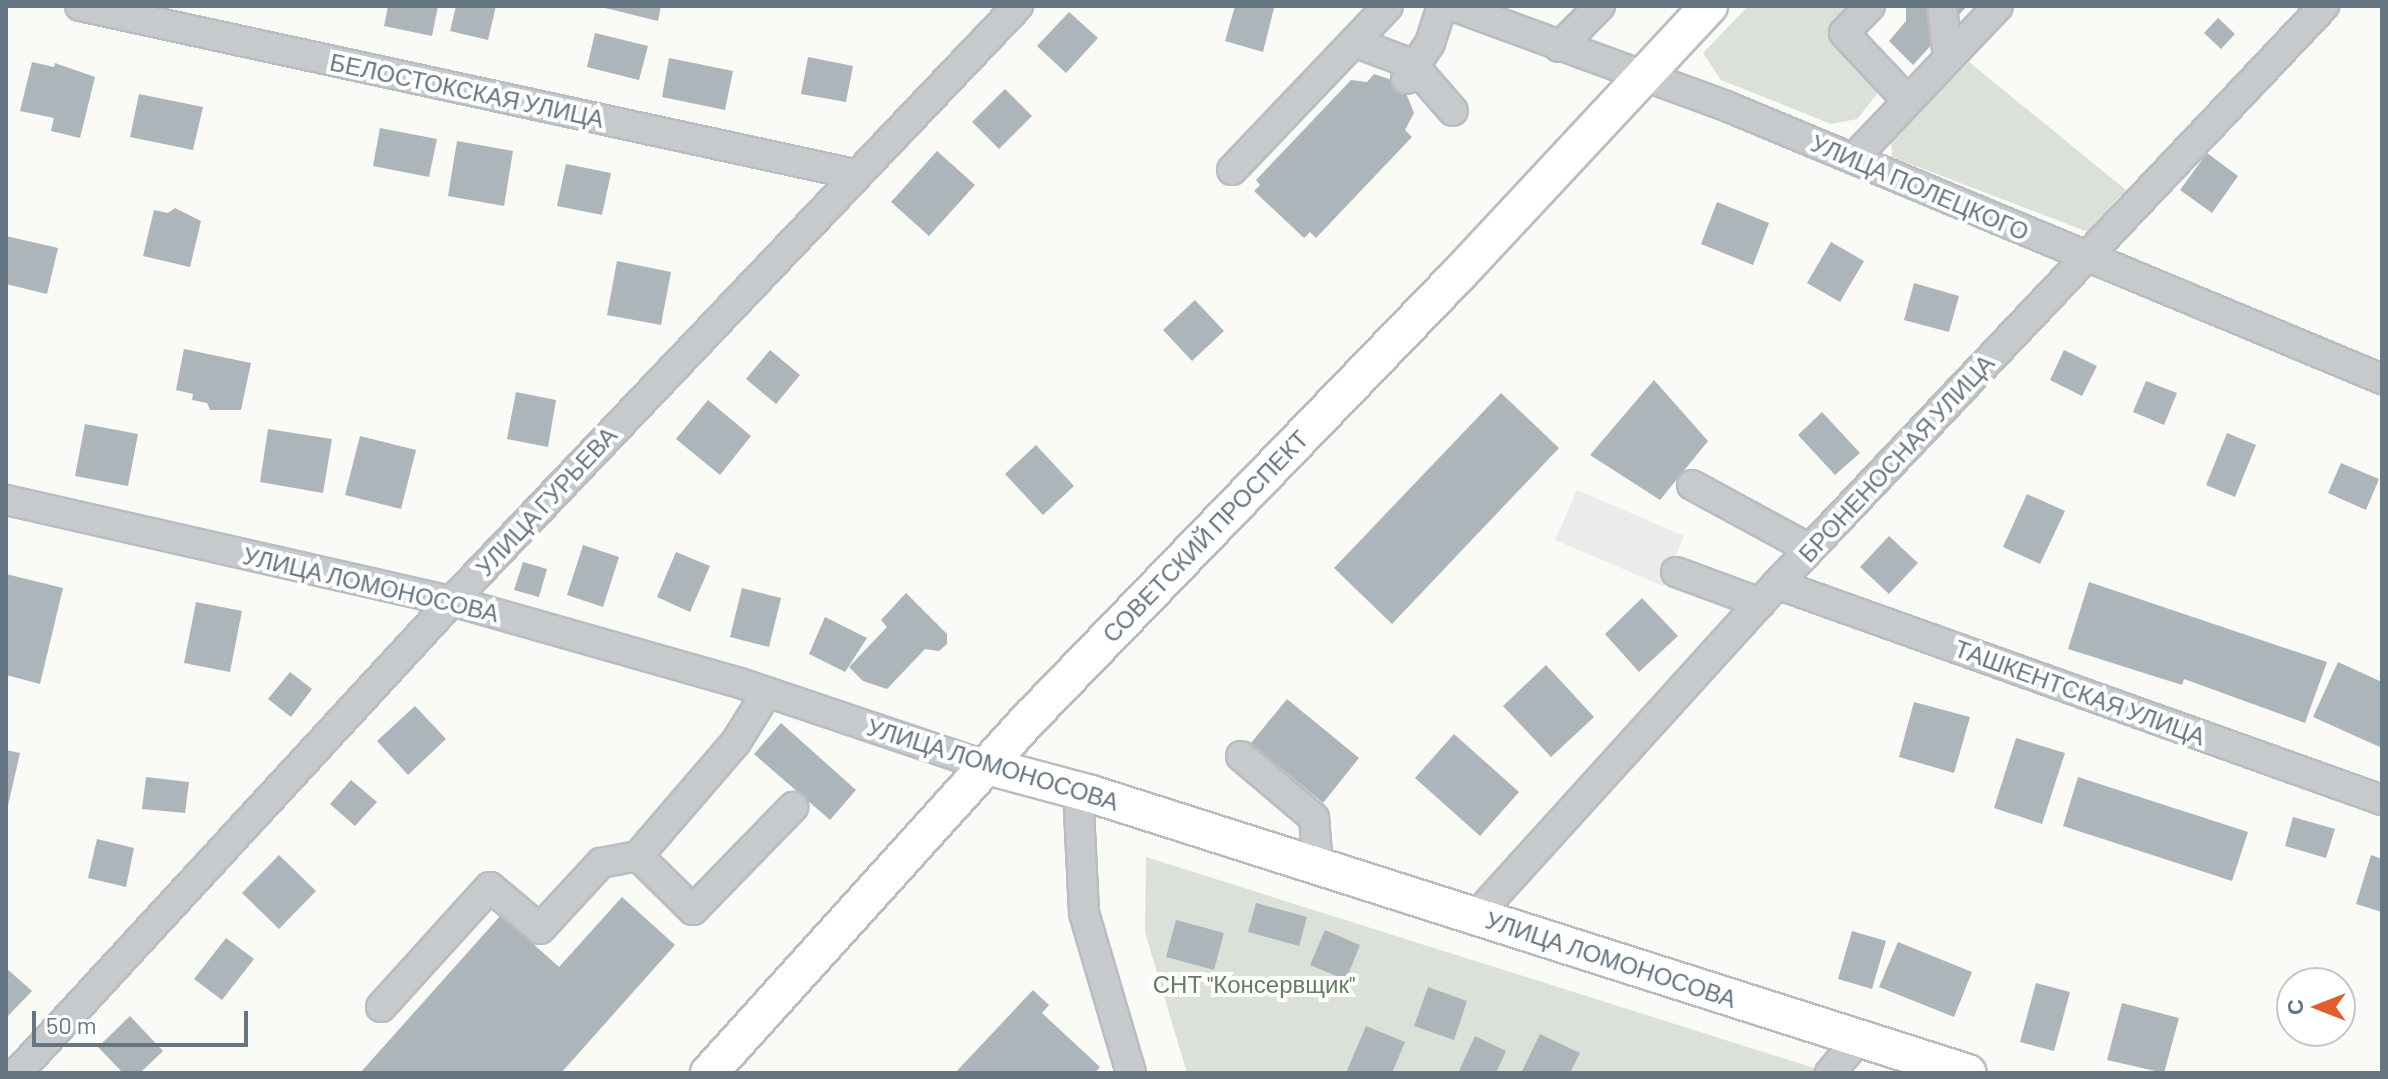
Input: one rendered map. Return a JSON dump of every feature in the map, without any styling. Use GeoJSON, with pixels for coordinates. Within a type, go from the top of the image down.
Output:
{"type":"FeatureCollection","features":[{"type":"Feature","properties":{"kind":"main road","name":"СОВЕТСКИЙ ПРОСПЕКТ"},"geometry":{"type":"LineString","coordinates":[[709,1073],[987,766],[1709,6]]}},
{"type":"Feature","properties":{"kind":"main road","name":"УЛИЦА ЛОМОНОСОВА"},"geometry":{"type":"LineString","coordinates":[[987,766],[1078,790],[1968,1073]]}},
{"type":"Feature","properties":{"kind":"street","name":"БЕЛОСТОКСКАЯ УЛИЦА"},"geometry":{"type":"LineString","coordinates":[[80,6],[854,174]]}},
{"type":"Feature","properties":{"kind":"street","name":"УЛИЦА ГУРЬЕВА"},"geometry":{"type":"LineString","coordinates":[[17,1073],[452,601],[854,174],[1018,6]]}},
{"type":"Feature","properties":{"kind":"street"},"geometry":{"type":"LineString","coordinates":[[1232,170],[1388,6]]}},
{"type":"Feature","properties":{"kind":"street"},"geometry":{"type":"LineString","coordinates":[[1412,73],[1442,6]]}},
{"type":"Feature","properties":{"kind":"street","name":"УЛИЦА ПОЛЕЦКОГО"},"geometry":{"type":"LineString","coordinates":[[1453,6],[1854,158],[2084,258],[2382,379]]}},
{"type":"Feature","properties":{"kind":"street"},"geometry":{"type":"LineString","coordinates":[[1559,47],[1600,6]]}},
{"type":"Feature","properties":{"kind":"street"},"geometry":{"type":"LineString","coordinates":[[1870,6],[1844,33],[1907,100]]}},
{"type":"Feature","properties":{"kind":"street"},"geometry":{"type":"LineString","coordinates":[[1942,6],[1948,59]]}},
{"type":"Feature","properties":{"kind":"street"},"geometry":{"type":"LineString","coordinates":[[1854,158],[1998,6]]}},
{"type":"Feature","properties":{"kind":"street","name":"БРОНЕНОСНАЯ УЛИЦА"},"geometry":{"type":"LineString","coordinates":[[1476,916],[1810,549],[2324,6]]}},
{"type":"Feature","properties":{"kind":"street"},"geometry":{"type":"LineString","coordinates":[[1354,42],[1394,54],[1453,111]]}},
{"type":"Feature","properties":{"kind":"street"},"geometry":{"type":"LineString","coordinates":[[1692,485],[1810,549]]}},
{"type":"Feature","properties":{"kind":"street","name":"УЛИЦА ЛОМОНОСОВА"},"geometry":{"type":"LineString","coordinates":[[6,500],[452,601],[767,692],[987,766]]}},
{"type":"Feature","properties":{"kind":"street","name":"ТАШКЕНТСКАЯ УЛИЦА"},"geometry":{"type":"LineString","coordinates":[[1676,572],[1769,594],[2382,800]]}},
{"type":"Feature","properties":{"kind":"street"},"geometry":{"type":"LineString","coordinates":[[381,1007],[490,887],[540,929],[601,863],[638,856],[736,742],[767,692]]}},
{"type":"Feature","properties":{"kind":"street"},"geometry":{"type":"LineString","coordinates":[[1241,756],[1314,818],[1318,866]]}},
{"type":"Feature","properties":{"kind":"street"},"geometry":{"type":"LineString","coordinates":[[1078,790],[1084,913],[1131,1073]]}},
{"type":"Feature","properties":{"kind":"street"},"geometry":{"type":"LineString","coordinates":[[638,856],[693,910],[793,807]]}},
{"type":"Feature","properties":{"kind":"street"},"geometry":{"type":"LineString","coordinates":[[1830,1073],[1858,1040]]}},
{"type":"Feature","properties":{"kind":"shaded area"},"geometry":{"type":"Polygon","coordinates":[[[1577,490],[1684,536],[1663,586],[1555,540],[1577,490]]]}},
{"type":"Feature","properties":{"kind":"green space"},"geometry":{"type":"Polygon","coordinates":[[[1748,6],[1854,6],[1854,69],[1882,88],[1857,119],[1831,124],[1721,80],[1703,53],[1748,6]]]}},
{"type":"Feature","properties":{"kind":"green space"},"geometry":{"type":"Polygon","coordinates":[[[1969,62],[2126,190],[2088,232],[1892,157],[1891,139],[1969,62]]]}},
{"type":"Feature","properties":{"kind":"green space","name":"СНТ \"Консервщик\""},"geometry":{"type":"Polygon","coordinates":[[[1146,857],[1830,1073],[1187,1073],[1145,932],[1146,857]]]}},
{"type":"Feature","properties":{"kind":"building"},"geometry":{"type":"Polygon","coordinates":[[[388,6],[438,6],[432,36],[384,26],[388,6]]]}},
{"type":"Feature","properties":{"kind":"building"},"geometry":{"type":"Polygon","coordinates":[[[456,6],[496,6],[488,40],[450,31],[456,6]]]}},
{"type":"Feature","properties":{"kind":"building"},"geometry":{"type":"Polygon","coordinates":[[[597,6],[661,6],[658,21],[597,6]]]}},
{"type":"Feature","properties":{"kind":"building"},"geometry":{"type":"Polygon","coordinates":[[[1235,6],[1274,8],[1263,52],[1225,41],[1235,6]]]}},
{"type":"Feature","properties":{"kind":"building"},"geometry":{"type":"Polygon","coordinates":[[[1906,6],[1967,6],[1913,65],[1889,41],[1906,21],[1906,6]]]}},
{"type":"Feature","properties":{"kind":"building"},"geometry":{"type":"Polygon","coordinates":[[[1069,12],[1098,38],[1066,73],[1037,46],[1069,12]]]}},
{"type":"Feature","properties":{"kind":"building"},"geometry":{"type":"Polygon","coordinates":[[[2218,18],[2235,34],[2221,49],[2204,33],[2218,18]]]}},
{"type":"Feature","properties":{"kind":"building"},"geometry":{"type":"Polygon","coordinates":[[[595,33],[648,46],[639,80],[587,67],[595,33]]]}},
{"type":"Feature","properties":{"kind":"building"},"geometry":{"type":"Polygon","coordinates":[[[808,57],[853,66],[846,102],[801,94],[808,57]]]}},
{"type":"Feature","properties":{"kind":"building"},"geometry":{"type":"Polygon","coordinates":[[[669,58],[733,71],[725,110],[662,97],[669,58]]]}},
{"type":"Feature","properties":{"kind":"building"},"geometry":{"type":"Polygon","coordinates":[[[32,62],[54,67],[55,63],[95,77],[80,138],[51,131],[54,118],[20,111],[32,62]]]}},
{"type":"Feature","properties":{"kind":"building"},"geometry":{"type":"Polygon","coordinates":[[[1400,72],[1414,85],[1406,93],[1414,113],[1405,130],[1412,137],[1316,238],[1310,232],[1304,238],[1254,191],[1260,185],[1256,180],[1351,80],[1367,82],[1374,74],[1392,80],[1400,72]]]}},
{"type":"Feature","properties":{"kind":"building"},"geometry":{"type":"Polygon","coordinates":[[[1005,89],[1032,116],[999,149],[972,122],[1005,89]]]}},
{"type":"Feature","properties":{"kind":"building"},"geometry":{"type":"Polygon","coordinates":[[[139,94],[203,107],[193,150],[130,137],[139,94]]]}},
{"type":"Feature","properties":{"kind":"building"},"geometry":{"type":"Polygon","coordinates":[[[380,128],[437,139],[429,177],[373,166],[380,128]]]}},
{"type":"Feature","properties":{"kind":"building"},"geometry":{"type":"Polygon","coordinates":[[[457,141],[513,151],[504,206],[448,196],[457,141]]]}},
{"type":"Feature","properties":{"kind":"building"},"geometry":{"type":"Polygon","coordinates":[[[937,151],[975,185],[929,236],[891,202],[937,151]]]}},
{"type":"Feature","properties":{"kind":"building"},"geometry":{"type":"Polygon","coordinates":[[[2207,153],[2238,176],[2212,213],[2180,190],[2207,153]]]}},
{"type":"Feature","properties":{"kind":"building"},"geometry":{"type":"Polygon","coordinates":[[[566,164],[611,173],[602,215],[557,206],[566,164]]]}},
{"type":"Feature","properties":{"kind":"building"},"geometry":{"type":"Polygon","coordinates":[[[1717,202],[1769,223],[1753,265],[1701,244],[1717,202]]]}},
{"type":"Feature","properties":{"kind":"building"},"geometry":{"type":"Polygon","coordinates":[[[175,208],[201,221],[190,267],[143,256],[154,210],[168,213],[175,208]]]}},
{"type":"Feature","properties":{"kind":"building"},"geometry":{"type":"Polygon","coordinates":[[[6,236],[58,248],[47,294],[6,284],[6,236]]]}},
{"type":"Feature","properties":{"kind":"building"},"geometry":{"type":"Polygon","coordinates":[[[1831,242],[1864,261],[1840,302],[1807,283],[1831,242]]]}},
{"type":"Feature","properties":{"kind":"building"},"geometry":{"type":"Polygon","coordinates":[[[617,261],[671,272],[661,325],[607,315],[617,261]]]}},
{"type":"Feature","properties":{"kind":"building"},"geometry":{"type":"Polygon","coordinates":[[[1914,283],[1959,296],[1949,332],[1904,320],[1914,283]]]}},
{"type":"Feature","properties":{"kind":"building"},"geometry":{"type":"Polygon","coordinates":[[[1195,300],[1224,331],[1192,361],[1163,330],[1195,300]]]}},
{"type":"Feature","properties":{"kind":"building"},"geometry":{"type":"Polygon","coordinates":[[[184,349],[251,363],[241,410],[210,410],[207,403],[192,400],[193,394],[176,390],[184,349]]]}},
{"type":"Feature","properties":{"kind":"building"},"geometry":{"type":"Polygon","coordinates":[[[770,350],[800,375],[776,404],[746,379],[770,350]]]}},
{"type":"Feature","properties":{"kind":"building"},"geometry":{"type":"Polygon","coordinates":[[[2064,350],[2097,366],[2082,396],[2050,380],[2064,350]]]}},
{"type":"Feature","properties":{"kind":"building"},"geometry":{"type":"Polygon","coordinates":[[[1654,380],[1708,441],[1660,500],[1590,455],[1654,380]]]}},
{"type":"Feature","properties":{"kind":"building"},"geometry":{"type":"Polygon","coordinates":[[[2146,381],[2177,393],[2164,425],[2133,412],[2146,381]]]}},
{"type":"Feature","properties":{"kind":"building"},"geometry":{"type":"Polygon","coordinates":[[[516,392],[556,400],[548,447],[507,439],[516,392]]]}},
{"type":"Feature","properties":{"kind":"building"},"geometry":{"type":"Polygon","coordinates":[[[1501,393],[1559,448],[1392,624],[1334,568],[1501,393]]]}},
{"type":"Feature","properties":{"kind":"building"},"geometry":{"type":"Polygon","coordinates":[[[708,400],[751,436],[720,475],[676,439],[708,400]]]}},
{"type":"Feature","properties":{"kind":"building"},"geometry":{"type":"Polygon","coordinates":[[[1822,412],[1860,453],[1835,475],[1798,435],[1822,412]]]}},
{"type":"Feature","properties":{"kind":"building"},"geometry":{"type":"Polygon","coordinates":[[[85,424],[138,434],[128,486],[75,476],[85,424]]]}},
{"type":"Feature","properties":{"kind":"building"},"geometry":{"type":"Polygon","coordinates":[[[268,429],[332,439],[323,493],[260,482],[268,429]]]}},
{"type":"Feature","properties":{"kind":"building"},"geometry":{"type":"Polygon","coordinates":[[[2227,433],[2256,445],[2235,497],[2206,485],[2227,433]]]}},
{"type":"Feature","properties":{"kind":"building"},"geometry":{"type":"Polygon","coordinates":[[[360,436],[416,450],[401,509],[345,495],[360,436]]]}},
{"type":"Feature","properties":{"kind":"building"},"geometry":{"type":"Polygon","coordinates":[[[1036,445],[1074,486],[1043,515],[1005,474],[1036,445]]]}},
{"type":"Feature","properties":{"kind":"building"},"geometry":{"type":"Polygon","coordinates":[[[2341,463],[2379,479],[2366,510],[2328,493],[2341,463]]]}},
{"type":"Feature","properties":{"kind":"building"},"geometry":{"type":"Polygon","coordinates":[[[2027,494],[2065,511],[2040,564],[2003,547],[2027,494]]]}},
{"type":"Feature","properties":{"kind":"building"},"geometry":{"type":"Polygon","coordinates":[[[1889,536],[1918,563],[1889,594],[1860,567],[1889,536]]]}},
{"type":"Feature","properties":{"kind":"building"},"geometry":{"type":"Polygon","coordinates":[[[583,545],[619,557],[603,607],[567,595],[583,545]]]}},
{"type":"Feature","properties":{"kind":"building"},"geometry":{"type":"Polygon","coordinates":[[[676,552],[710,566],[690,612],[657,597],[676,552]]]}},
{"type":"Feature","properties":{"kind":"building"},"geometry":{"type":"Polygon","coordinates":[[[523,562],[547,569],[539,597],[514,590],[523,562]]]}},
{"type":"Feature","properties":{"kind":"building"},"geometry":{"type":"Polygon","coordinates":[[[6,574],[63,588],[40,684],[6,675],[6,574]]]}},
{"type":"Feature","properties":{"kind":"building"},"geometry":{"type":"Polygon","coordinates":[[[2089,582],[2327,662],[2305,723],[2184,679],[2182,685],[2068,649],[2089,582]]]}},
{"type":"Feature","properties":{"kind":"building"},"geometry":{"type":"Polygon","coordinates":[[[742,588],[781,598],[769,647],[730,637],[742,588]]]}},
{"type":"Feature","properties":{"kind":"building"},"geometry":{"type":"Polygon","coordinates":[[[906,593],[947,634],[947,644],[939,651],[925,649],[887,689],[863,681],[849,667],[887,627],[881,620],[906,593]]]}},
{"type":"Feature","properties":{"kind":"building"},"geometry":{"type":"Polygon","coordinates":[[[1642,598],[1678,636],[1639,672],[1605,634],[1642,598]]]}},
{"type":"Feature","properties":{"kind":"building"},"geometry":{"type":"Polygon","coordinates":[[[196,602],[242,611],[230,672],[184,663],[196,602]]]}},
{"type":"Feature","properties":{"kind":"building"},"geometry":{"type":"Polygon","coordinates":[[[825,617],[867,638],[845,672],[809,654],[825,617]]]}},
{"type":"Feature","properties":{"kind":"building"},"geometry":{"type":"Polygon","coordinates":[[[2338,662],[2382,682],[2382,748],[2313,717],[2338,662]]]}},
{"type":"Feature","properties":{"kind":"building"},"geometry":{"type":"Polygon","coordinates":[[[1546,665],[1594,717],[1551,757],[1503,706],[1546,665]]]}},
{"type":"Feature","properties":{"kind":"building"},"geometry":{"type":"Polygon","coordinates":[[[290,672],[312,689],[291,717],[268,699],[290,672]]]}},
{"type":"Feature","properties":{"kind":"building"},"geometry":{"type":"Polygon","coordinates":[[[1287,699],[1359,758],[1323,803],[1251,743],[1287,699]]]}},
{"type":"Feature","properties":{"kind":"building"},"geometry":{"type":"Polygon","coordinates":[[[1914,702],[1970,717],[1954,773],[1899,757],[1914,702]]]}},
{"type":"Feature","properties":{"kind":"building"},"geometry":{"type":"Polygon","coordinates":[[[415,706],[446,739],[408,775],[377,741],[415,706]]]}},
{"type":"Feature","properties":{"kind":"building"},"geometry":{"type":"Polygon","coordinates":[[[781,723],[856,790],[830,820],[754,754],[781,723]]]}},
{"type":"Feature","properties":{"kind":"building"},"geometry":{"type":"Polygon","coordinates":[[[1454,734],[1519,792],[1480,836],[1415,778],[1454,734]]]}},
{"type":"Feature","properties":{"kind":"building"},"geometry":{"type":"Polygon","coordinates":[[[2016,738],[2065,753],[2042,824],[1994,808],[2016,738]]]}},
{"type":"Feature","properties":{"kind":"building"},"geometry":{"type":"Polygon","coordinates":[[[6,750],[20,753],[7,810],[6,810],[6,750]]]}},
{"type":"Feature","properties":{"kind":"building"},"geometry":{"type":"Polygon","coordinates":[[[146,777],[189,782],[185,813],[142,809],[146,777]]]}},
{"type":"Feature","properties":{"kind":"building"},"geometry":{"type":"Polygon","coordinates":[[[2078,777],[2248,832],[2232,881],[2063,826],[2078,777]]]}},
{"type":"Feature","properties":{"kind":"building"},"geometry":{"type":"Polygon","coordinates":[[[351,780],[377,802],[355,826],[330,804],[351,780]]]}},
{"type":"Feature","properties":{"kind":"building"},"geometry":{"type":"Polygon","coordinates":[[[2293,817],[2335,829],[2326,858],[2285,846],[2293,817]]]}},
{"type":"Feature","properties":{"kind":"building"},"geometry":{"type":"Polygon","coordinates":[[[97,839],[134,848],[126,887],[88,878],[97,839]]]}},
{"type":"Feature","properties":{"kind":"building"},"geometry":{"type":"Polygon","coordinates":[[[279,855],[316,891],[279,929],[242,893],[279,855]]]}},
{"type":"Feature","properties":{"kind":"building"},"geometry":{"type":"Polygon","coordinates":[[[2371,855],[2382,859],[2382,912],[2356,904],[2371,855]]]}},
{"type":"Feature","properties":{"kind":"building"},"geometry":{"type":"Polygon","coordinates":[[[622,897],[675,945],[561,1073],[360,1073],[501,915],[559,967],[622,897]]]}},
{"type":"Feature","properties":{"kind":"building"},"geometry":{"type":"Polygon","coordinates":[[[1256,903],[1307,917],[1299,946],[1248,932],[1256,903]]]}},
{"type":"Feature","properties":{"kind":"building"},"geometry":{"type":"Polygon","coordinates":[[[1176,920],[1224,933],[1214,970],[1166,957],[1176,920]]]}},
{"type":"Feature","properties":{"kind":"building"},"geometry":{"type":"Polygon","coordinates":[[[1325,930],[1360,945],[1346,980],[1310,965],[1325,930]]]}},
{"type":"Feature","properties":{"kind":"building"},"geometry":{"type":"Polygon","coordinates":[[[1852,931],[1886,941],[1872,989],[1838,979],[1852,931]]]}},
{"type":"Feature","properties":{"kind":"building"},"geometry":{"type":"Polygon","coordinates":[[[226,938],[254,959],[222,1000],[194,979],[226,938]]]}},
{"type":"Feature","properties":{"kind":"building"},"geometry":{"type":"Polygon","coordinates":[[[1898,942],[1972,972],[1954,1017],[1879,987],[1898,942]]]}},
{"type":"Feature","properties":{"kind":"building"},"geometry":{"type":"Polygon","coordinates":[[[6,968],[32,991],[6,1018],[6,968]]]}},
{"type":"Feature","properties":{"kind":"building"},"geometry":{"type":"Polygon","coordinates":[[[2036,983],[2070,992],[2054,1051],[2020,1042],[2036,983]]]}},
{"type":"Feature","properties":{"kind":"building"},"geometry":{"type":"Polygon","coordinates":[[[1428,987],[1467,1001],[1454,1040],[1414,1026],[1428,987]]]}},
{"type":"Feature","properties":{"kind":"building"},"geometry":{"type":"Polygon","coordinates":[[[1033,990],[1049,1005],[1042,1013],[1100,1067],[1095,1073],[955,1073],[1033,990]]]}},
{"type":"Feature","properties":{"kind":"building"},"geometry":{"type":"Polygon","coordinates":[[[2122,1003],[2179,1018],[2164,1073],[2107,1060],[2122,1003]]]}},
{"type":"Feature","properties":{"kind":"building"},"geometry":{"type":"Polygon","coordinates":[[[130,1016],[163,1051],[140,1073],[123,1073],[98,1047],[130,1016]]]}},
{"type":"Feature","properties":{"kind":"building"},"geometry":{"type":"Polygon","coordinates":[[[1366,1026],[1405,1042],[1392,1073],[1346,1073],[1366,1026]]]}},
{"type":"Feature","properties":{"kind":"building"},"geometry":{"type":"Polygon","coordinates":[[[1540,1034],[1580,1053],[1570,1073],[1521,1073],[1540,1034]]]}},
{"type":"Feature","properties":{"kind":"building"},"geometry":{"type":"Polygon","coordinates":[[[1475,1036],[1506,1051],[1496,1073],[1458,1073],[1475,1036]]]}}]}
